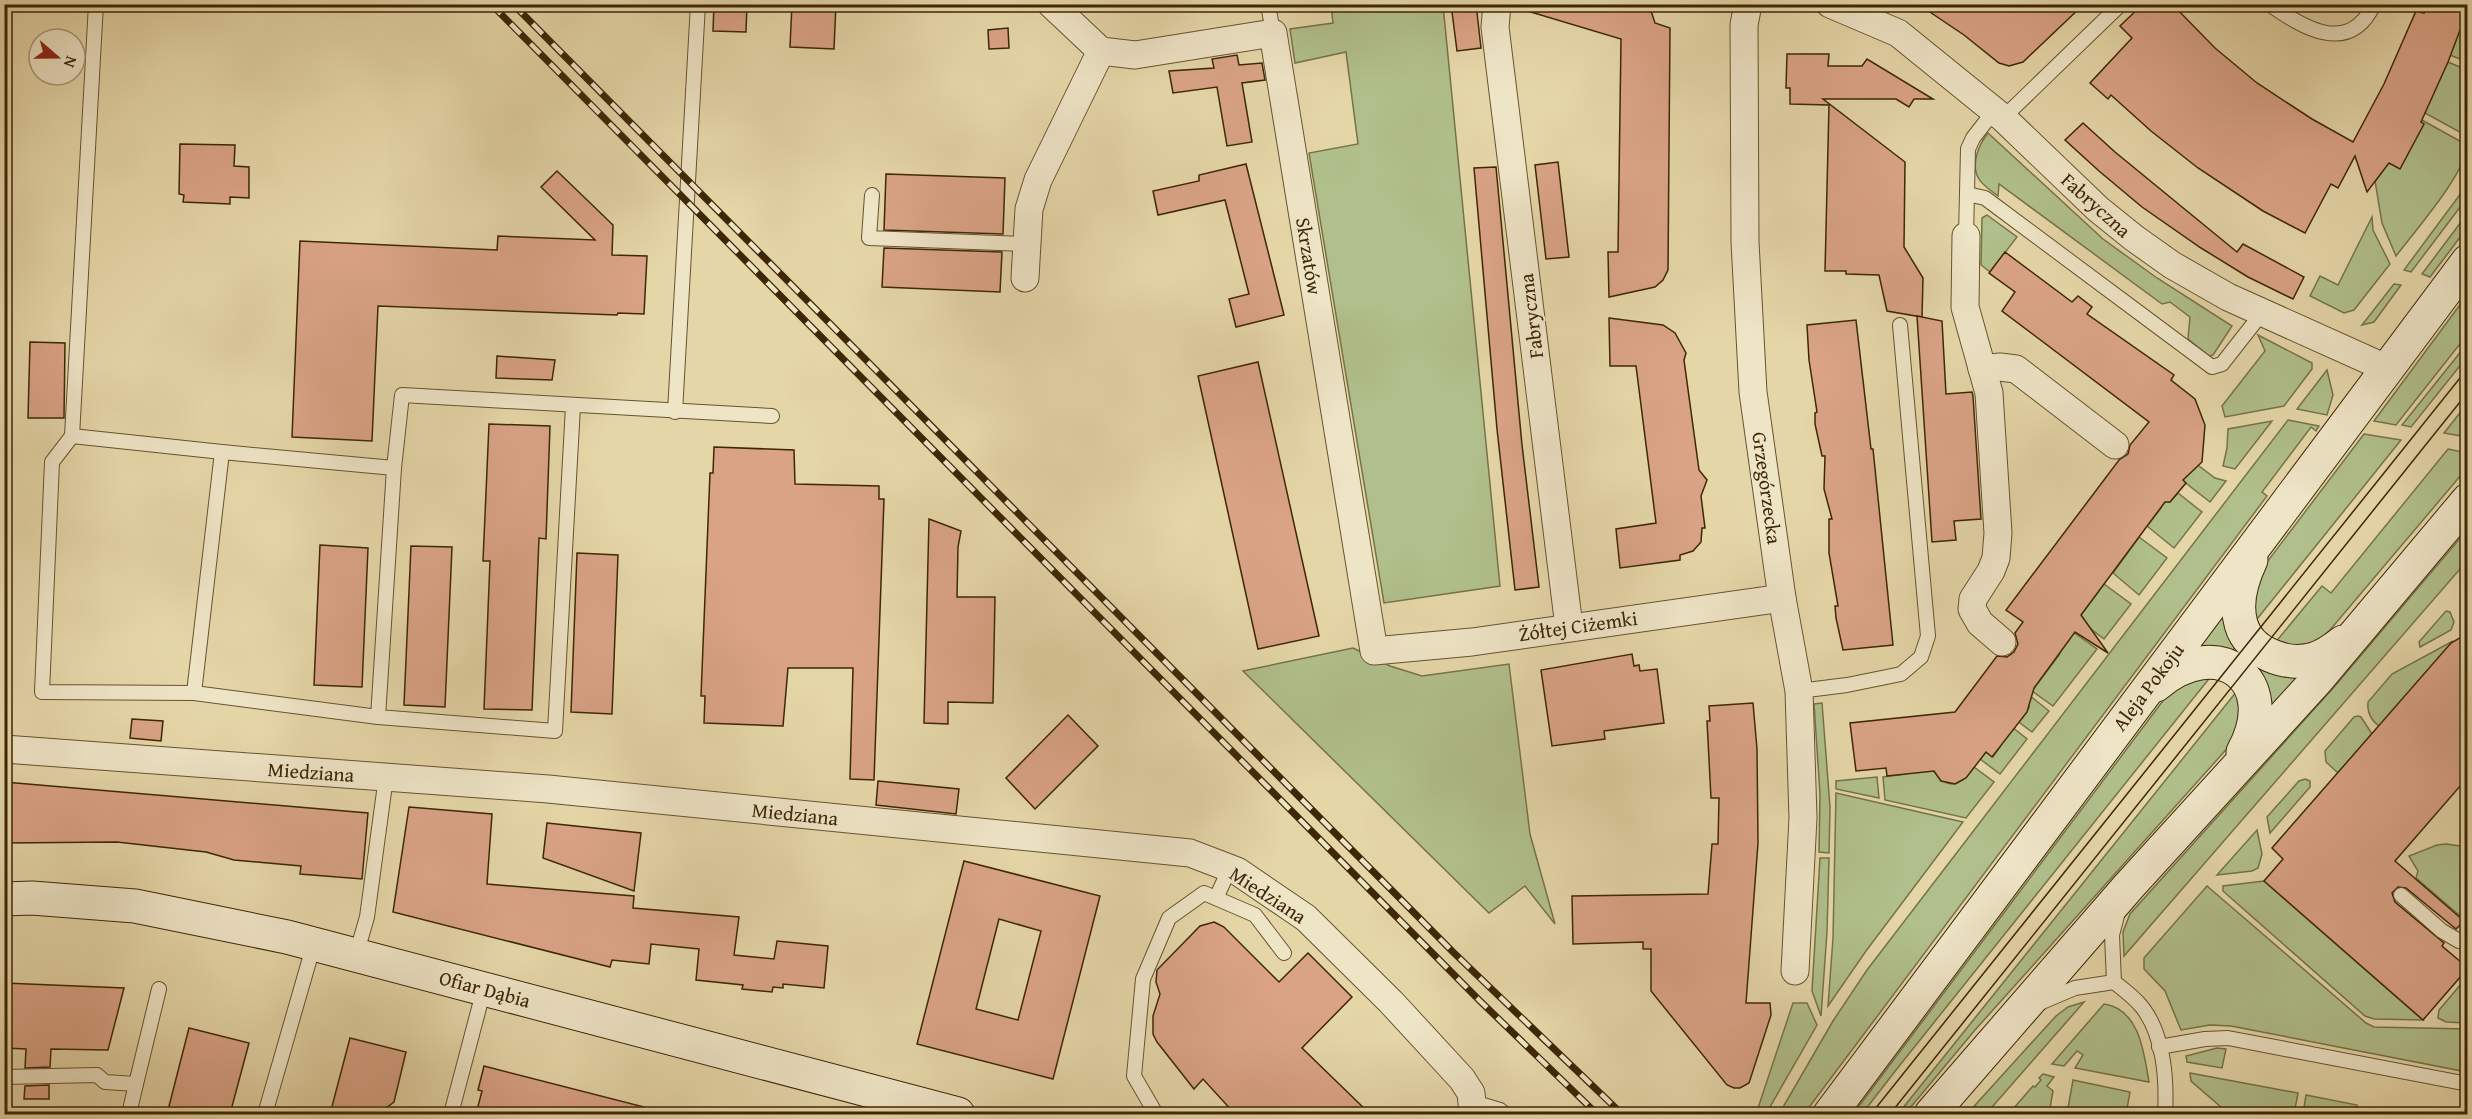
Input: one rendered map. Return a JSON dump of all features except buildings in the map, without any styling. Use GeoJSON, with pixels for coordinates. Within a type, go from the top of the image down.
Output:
{"type":"FeatureCollection","features":[{"type":"Feature","properties":{"kind":"main road","name":"Aleja Pokoju"},"geometry":{"type":"LineString","coordinates":[[1830,1114],[2468,261]]}},
{"type":"Feature","properties":{"kind":"main road"},"geometry":{"type":"LineString","coordinates":[[1931,1114],[2129,886],[2294,707],[2468,500]]}},
{"type":"Feature","properties":{"kind":"main road"},"geometry":{"type":"LineString","coordinates":[[2265,532],[2247,569],[2240,600],[2241,624],[2254,645],[2277,658],[2297,662],[2306,661],[2330,652],[2363,624]]}},
{"type":"Feature","properties":{"kind":"main road"},"geometry":{"type":"LineString","coordinates":[[2132,708],[2162,680],[2190,664],[2215,662],[2228,666],[2240,675],[2254,694],[2256,721],[2254,731],[2242,754],[2218,788]]}},
{"type":"Feature","properties":{"kind":"main road","name":"Ofiar Dąbia"},"geometry":{"type":"LineString","coordinates":[[4,899],[32,898],[135,906],[175,912],[314,944],[952,1114]]}},
{"type":"Feature","properties":{"kind":"street"},"geometry":{"type":"LineString","coordinates":[[1051,4],[1101,51],[1135,56],[1273,33]]}},
{"type":"Feature","properties":{"kind":"street","name":"Fabryczna"},"geometry":{"type":"LineString","coordinates":[[1497,4],[1495,27],[1569,627]]}},
{"type":"Feature","properties":{"kind":"street","name":"Grzegórzecka"},"geometry":{"type":"LineString","coordinates":[[1748,4],[1744,25],[1745,242],[1753,392],[1782,598],[1799,691],[1803,818],[1795,971]]}},
{"type":"Feature","properties":{"kind":"street","name":"Fabryczna"},"geometry":{"type":"LineString","coordinates":[[1830,4],[1898,33],[1998,114],[2083,196],[2134,238],[2200,283],[2388,369]]}},
{"type":"Feature","properties":{"kind":"street","name":"Skrzatów"},"geometry":{"type":"LineString","coordinates":[[1273,33],[1374,651]]}},
{"type":"Feature","properties":{"kind":"street"},"geometry":{"type":"LineString","coordinates":[[1025,278],[1029,208],[1038,180],[1101,51]]}},
{"type":"Feature","properties":{"kind":"street"},"geometry":{"type":"LineString","coordinates":[[1966,236],[1965,307],[1989,393],[1997,551],[1991,571],[1973,598],[1972,609],[1980,623],[2002,642]]}},
{"type":"Feature","properties":{"kind":"street"},"geometry":{"type":"LineString","coordinates":[[1982,369],[2000,367],[2016,369],[2115,445]]}},
{"type":"Feature","properties":{"kind":"street","name":"Żółtej Ciżemki"},"geometry":{"type":"LineString","coordinates":[[1374,651],[1472,642],[1782,598]]}},
{"type":"Feature","properties":{"kind":"street","name":"Miedziana"},"geometry":{"type":"LineString","coordinates":[[4,749],[548,789],[1190,853],[1230,868],[1306,918],[1391,1002],[1462,1079],[1470,1093],[1473,1108]]}},
{"type":"Feature","properties":{"kind":"lane"},"geometry":{"type":"LineString","coordinates":[[96,4],[72,435],[52,462],[42,692],[194,693],[378,717],[555,731],[573,405]]}},
{"type":"Feature","properties":{"kind":"lane"},"geometry":{"type":"LineString","coordinates":[[675,412],[698,4]]}},
{"type":"Feature","properties":{"kind":"lane"},"geometry":{"type":"LineString","coordinates":[[1268,4],[1273,33]]}},
{"type":"Feature","properties":{"kind":"lane"},"geometry":{"type":"LineString","coordinates":[[1966,236],[1968,148],[1972,138],[2121,4]]}},
{"type":"Feature","properties":{"kind":"lane"},"geometry":{"type":"LineString","coordinates":[[2269,4],[2303,27],[2318,33],[2341,33],[2358,26],[2368,16],[2374,4]]}},
{"type":"Feature","properties":{"kind":"lane"},"geometry":{"type":"LineString","coordinates":[[1967,194],[1984,198],[2212,367],[2222,364],[2262,312]]}},
{"type":"Feature","properties":{"kind":"lane"},"geometry":{"type":"LineString","coordinates":[[872,195],[869,238],[1027,244]]}},
{"type":"Feature","properties":{"kind":"lane"},"geometry":{"type":"LineString","coordinates":[[1799,691],[1847,685],[1901,674],[1921,657],[1928,636],[1900,325]]}},
{"type":"Feature","properties":{"kind":"lane"},"geometry":{"type":"LineString","coordinates":[[378,717],[394,468],[402,395],[772,416]]}},
{"type":"Feature","properties":{"kind":"lane"},"geometry":{"type":"LineString","coordinates":[[72,435],[394,468]]}},
{"type":"Feature","properties":{"kind":"lane"},"geometry":{"type":"LineString","coordinates":[[194,693],[222,452]]}},
{"type":"Feature","properties":{"kind":"lane"},"geometry":{"type":"LineString","coordinates":[[356,955],[368,917],[386,777]]}},
{"type":"Feature","properties":{"kind":"lane"},"geometry":{"type":"LineString","coordinates":[[1215,898],[1230,868]]}},
{"type":"Feature","properties":{"kind":"lane"},"geometry":{"type":"LineString","coordinates":[[2129,886],[2112,934],[2114,982],[2142,1007],[2153,1029],[2165,1079],[2165,1114]]}},
{"type":"Feature","properties":{"kind":"lane"},"geometry":{"type":"LineString","coordinates":[[1156,1114],[1134,1076],[1143,979],[1169,918],[1204,893],[1254,915],[1284,953]]}},
{"type":"Feature","properties":{"kind":"lane"},"geometry":{"type":"LineString","coordinates":[[2401,895],[2442,931],[2459,941],[2468,939]]}},
{"type":"Feature","properties":{"kind":"lane"},"geometry":{"type":"LineString","coordinates":[[265,1114],[314,944]]}},
{"type":"Feature","properties":{"kind":"lane"},"geometry":{"type":"LineString","coordinates":[[2011,1022],[2062,992],[2114,982]]}},
{"type":"Feature","properties":{"kind":"lane"},"geometry":{"type":"LineString","coordinates":[[129,1114],[159,989]]}},
{"type":"Feature","properties":{"kind":"lane"},"geometry":{"type":"LineString","coordinates":[[451,1114],[484,989]]}},
{"type":"Feature","properties":{"kind":"lane"},"geometry":{"type":"LineString","coordinates":[[2159,1047],[2205,1039],[2228,1038],[2468,1084]]}},
{"type":"Feature","properties":{"kind":"lane"},"geometry":{"type":"LineString","coordinates":[[4,1077],[97,1076],[105,1082],[136,1084]]}},
{"type":"Feature","properties":{"kind":"lane"},"geometry":{"type":"LineString","coordinates":[[1473,1108],[1500,1110],[1505,1114]]}},
{"type":"Feature","properties":{"kind":"green space"},"geometry":{"type":"Polygon","coordinates":[[[1331,5],[1443,5],[1500,586],[1384,603],[1309,153],[1358,144],[1346,52],[1295,63],[1290,29],[1333,23],[1331,5]]]}},
{"type":"Feature","properties":{"kind":"green space"},"geometry":{"type":"Polygon","coordinates":[[[2463,20],[2467,21],[2467,62],[2450,55],[2463,20]]]}},
{"type":"Feature","properties":{"kind":"green space"},"geometry":{"type":"Polygon","coordinates":[[[2448,62],[2467,70],[2467,136],[2423,112],[2448,62]]]}},
{"type":"Feature","properties":{"kind":"green space"},"geometry":{"type":"Polygon","coordinates":[[[2420,119],[2467,145],[2465,157],[2449,186],[2396,256],[2382,223],[2375,181],[2420,119]]]}},
{"type":"Feature","properties":{"kind":"green space"},"geometry":{"type":"Polygon","coordinates":[[[1988,133],[2103,239],[2157,278],[2232,326],[2213,355],[2209,356],[2188,339],[2190,317],[2170,302],[2162,304],[1999,184],[1998,196],[1983,184],[1975,167],[1979,149],[1988,133]]]}},
{"type":"Feature","properties":{"kind":"green space"},"geometry":{"type":"Polygon","coordinates":[[[2467,185],[2467,198],[2411,272],[2404,270],[2467,185]]]}},
{"type":"Feature","properties":{"kind":"green space"},"geometry":{"type":"Polygon","coordinates":[[[2467,214],[2467,228],[2430,277],[2422,274],[2467,214]]]}},
{"type":"Feature","properties":{"kind":"green space"},"geometry":{"type":"Polygon","coordinates":[[[1987,215],[2017,237],[1990,272],[1981,265],[1982,218],[1987,215]]]}},
{"type":"Feature","properties":{"kind":"green space"},"geometry":{"type":"Polygon","coordinates":[[[2372,217],[2373,230],[2390,264],[2354,310],[2344,313],[2310,296],[2320,276],[2338,285],[2372,217]]]}},
{"type":"Feature","properties":{"kind":"green space"},"geometry":{"type":"Polygon","coordinates":[[[2394,284],[2401,285],[2374,322],[2362,325],[2394,284]]]}},
{"type":"Feature","properties":{"kind":"green space"},"geometry":{"type":"Polygon","coordinates":[[[2465,298],[2467,299],[2467,335],[2396,425],[2374,421],[2465,298]]]}},
{"type":"Feature","properties":{"kind":"green space"},"geometry":{"type":"Polygon","coordinates":[[[2258,335],[2312,363],[2312,369],[2284,406],[2225,417],[2222,406],[2265,351],[2258,335]]]}},
{"type":"Feature","properties":{"kind":"green space"},"geometry":{"type":"Polygon","coordinates":[[[2467,344],[2467,357],[2411,427],[2402,425],[2467,344]]]}},
{"type":"Feature","properties":{"kind":"green space"},"geometry":{"type":"Polygon","coordinates":[[[2327,370],[2333,395],[2327,415],[2297,409],[2327,370]]]}},
{"type":"Feature","properties":{"kind":"green space"},"geometry":{"type":"Polygon","coordinates":[[[2467,404],[2467,437],[2444,433],[2467,404]]]}},
{"type":"Feature","properties":{"kind":"green space"},"geometry":{"type":"Polygon","coordinates":[[[2288,420],[2319,426],[2316,431],[2311,427],[2262,492],[2267,496],[1804,1114],[1779,1114],[1833,1021],[1867,970],[2288,420]]]}},
{"type":"Feature","properties":{"kind":"green space"},"geometry":{"type":"Polygon","coordinates":[[[2272,421],[2235,469],[2223,466],[2228,429],[2272,421]]]}},
{"type":"Feature","properties":{"kind":"green space"},"geometry":{"type":"Polygon","coordinates":[[[2364,434],[2401,440],[2253,624],[2258,574],[2364,434]]]}},
{"type":"Feature","properties":{"kind":"green space"},"geometry":{"type":"Polygon","coordinates":[[[2448,449],[2467,453],[2467,468],[2330,630],[2311,643],[2274,644],[2322,586],[2331,593],[2448,449]]]}},
{"type":"Feature","properties":{"kind":"green space"},"geometry":{"type":"Polygon","coordinates":[[[2195,463],[2215,478],[2226,481],[2210,502],[2182,480],[2195,463]]]}},
{"type":"Feature","properties":{"kind":"green space"},"geometry":{"type":"Polygon","coordinates":[[[2178,493],[2202,512],[2174,548],[2147,526],[2161,508],[2159,507],[2166,501],[2170,502],[2178,493]]]}},
{"type":"Feature","properties":{"kind":"green space"},"geometry":{"type":"Polygon","coordinates":[[[2467,530],[2467,561],[2124,956],[2123,932],[2130,914],[2335,686],[2467,530]]]}},
{"type":"Feature","properties":{"kind":"green space"},"geometry":{"type":"Polygon","coordinates":[[[2139,537],[2167,558],[2139,595],[2113,573],[2139,537]]]}},
{"type":"Feature","properties":{"kind":"green space"},"geometry":{"type":"Polygon","coordinates":[[[2104,584],[2131,604],[2104,639],[2078,619],[2104,584]]]}},
{"type":"Feature","properties":{"kind":"green space"},"geometry":{"type":"Polygon","coordinates":[[[2220,607],[2237,644],[2231,653],[2196,647],[2220,607]]]}},
{"type":"Feature","properties":{"kind":"green space"},"geometry":{"type":"Polygon","coordinates":[[[2446,611],[2450,612],[2454,622],[2451,630],[2420,647],[2419,642],[2446,611]]]}},
{"type":"Feature","properties":{"kind":"green space"},"geometry":{"type":"Polygon","coordinates":[[[2070,630],[2097,649],[2053,706],[2032,691],[2059,655],[2070,630]]]}},
{"type":"Feature","properties":{"kind":"green space"},"geometry":{"type":"Polygon","coordinates":[[[2453,641],[2379,726],[2376,724],[2369,712],[2368,702],[2392,674],[2453,641]]]}},
{"type":"Feature","properties":{"kind":"green space"},"geometry":{"type":"Polygon","coordinates":[[[1353,648],[1390,666],[1422,676],[1509,664],[1530,834],[1555,924],[1525,886],[1489,913],[1243,671],[1353,648]]]}},
{"type":"Feature","properties":{"kind":"green space"},"geometry":{"type":"Polygon","coordinates":[[[2258,664],[2302,673],[2272,710],[2254,670],[2258,664]]]}},
{"type":"Feature","properties":{"kind":"green space"},"geometry":{"type":"Polygon","coordinates":[[[2212,675],[1862,1114],[1853,1114],[2174,686],[2212,675]]]}},
{"type":"Feature","properties":{"kind":"green space"},"geometry":{"type":"Polygon","coordinates":[[[2237,691],[2241,697],[2241,733],[1975,1030],[1905,1114],[1898,1114],[2237,691]]]}},
{"type":"Feature","properties":{"kind":"green space"},"geometry":{"type":"Polygon","coordinates":[[[2029,695],[2049,711],[2032,732],[2012,717],[2022,718],[2029,708],[2029,695]]]}},
{"type":"Feature","properties":{"kind":"green space"},"geometry":{"type":"Polygon","coordinates":[[[1822,703],[1830,807],[1829,853],[1819,852],[1820,794],[1814,704],[1822,703]]]}},
{"type":"Feature","properties":{"kind":"green space"},"geometry":{"type":"Polygon","coordinates":[[[2358,716],[2372,734],[2338,773],[2326,762],[2325,751],[2354,717],[2358,716]]]}},
{"type":"Feature","properties":{"kind":"green space"},"geometry":{"type":"Polygon","coordinates":[[[2007,723],[2027,739],[2000,774],[1980,759],[1986,752],[1993,757],[2000,747],[2007,723]]]}},
{"type":"Feature","properties":{"kind":"green space"},"geometry":{"type":"Polygon","coordinates":[[[1906,766],[1933,770],[1938,777],[1949,784],[1963,779],[1974,767],[1994,782],[1966,818],[1885,800],[1883,777],[1906,774],[1906,766]]]}},
{"type":"Feature","properties":{"kind":"green space"},"geometry":{"type":"Polygon","coordinates":[[[1877,777],[1879,798],[1836,789],[1836,781],[1877,777]]]}},
{"type":"Feature","properties":{"kind":"green space"},"geometry":{"type":"Polygon","coordinates":[[[2305,779],[2310,781],[2310,787],[2270,833],[2267,817],[2299,781],[2305,779]]]}},
{"type":"Feature","properties":{"kind":"green space"},"geometry":{"type":"Polygon","coordinates":[[[1836,793],[1963,822],[1866,951],[1828,1006],[1833,938],[1836,793]]]}},
{"type":"Feature","properties":{"kind":"green space"},"geometry":{"type":"Polygon","coordinates":[[[2257,830],[2262,854],[2258,868],[2252,871],[2217,875],[2257,830]]]}},
{"type":"Feature","properties":{"kind":"green space"},"geometry":{"type":"Polygon","coordinates":[[[2437,845],[2467,847],[2468,917],[2465,920],[2416,878],[2418,871],[2409,856],[2437,845]]]}},
{"type":"Feature","properties":{"kind":"green space"},"geometry":{"type":"Polygon","coordinates":[[[1820,858],[1829,858],[1821,1016],[1812,991],[1820,858]]]}},
{"type":"Feature","properties":{"kind":"green space"},"geometry":{"type":"Polygon","coordinates":[[[2264,881],[2423,1020],[2374,1019],[2365,1016],[2223,891],[2223,886],[2264,881]]]}},
{"type":"Feature","properties":{"kind":"green space"},"geometry":{"type":"Polygon","coordinates":[[[2207,886],[2366,1023],[2374,1027],[2467,1029],[2467,1072],[2231,1026],[2210,1025],[2181,1030],[2165,991],[2144,969],[2144,958],[2207,886]]]}},
{"type":"Feature","properties":{"kind":"green space"},"geometry":{"type":"Polygon","coordinates":[[[2467,977],[2467,1023],[2446,1022],[2438,1018],[2439,1010],[2467,977]]]}},
{"type":"Feature","properties":{"kind":"green space"},"geometry":{"type":"Polygon","coordinates":[[[2084,1002],[1986,1114],[1967,1114],[2056,1016],[2068,1007],[2084,1002]]]}},
{"type":"Feature","properties":{"kind":"green space"},"geometry":{"type":"Polygon","coordinates":[[[1793,1003],[1807,1003],[1817,1025],[1766,1114],[1756,1114],[1793,1003]]]}},
{"type":"Feature","properties":{"kind":"green space"},"geometry":{"type":"Polygon","coordinates":[[[2104,1004],[2126,1014],[2133,1023],[2142,1046],[2149,1082],[2075,1068],[2083,1055],[2077,1051],[2064,1066],[2052,1064],[2104,1004]]]}},
{"type":"Feature","properties":{"kind":"green space"},"geometry":{"type":"Polygon","coordinates":[[[2217,1048],[2226,1049],[2222,1068],[2187,1062],[2186,1056],[2217,1048]]]}},
{"type":"Feature","properties":{"kind":"green space"},"geometry":{"type":"Polygon","coordinates":[[[2190,1073],[2298,1093],[2294,1114],[2229,1114],[2191,1081],[2190,1073]]]}},
{"type":"Feature","properties":{"kind":"green space"},"geometry":{"type":"Polygon","coordinates":[[[2043,1074],[2054,1077],[2047,1086],[2053,1091],[2049,1114],[2012,1114],[2015,1111],[2013,1109],[2041,1080],[2039,1078],[2043,1074]]]}},
{"type":"Feature","properties":{"kind":"green space"},"geometry":{"type":"Polygon","coordinates":[[[2073,1080],[2130,1092],[2126,1114],[2067,1114],[2073,1080]]]}},
{"type":"Feature","properties":{"kind":"green space"},"geometry":{"type":"Polygon","coordinates":[[[2306,1095],[2357,1105],[2356,1114],[2303,1114],[2306,1095]]]}},
{"type":"Feature","properties":{"kind":"tram line"},"geometry":{"type":"LineString","coordinates":[[1871,1114],[2468,368]]}},
{"type":"Feature","properties":{"kind":"tram line"},"geometry":{"type":"LineString","coordinates":[[1890,1114],[2468,392]]}},
{"type":"Feature","properties":{"kind":"railway"},"geometry":{"type":"LineString","coordinates":[[491,4],[1480,1001],[1597,1114]]}},
{"type":"Feature","properties":{"kind":"railway"},"geometry":{"type":"LineString","coordinates":[[513,4],[1453,952],[1622,1114]]}}]}
